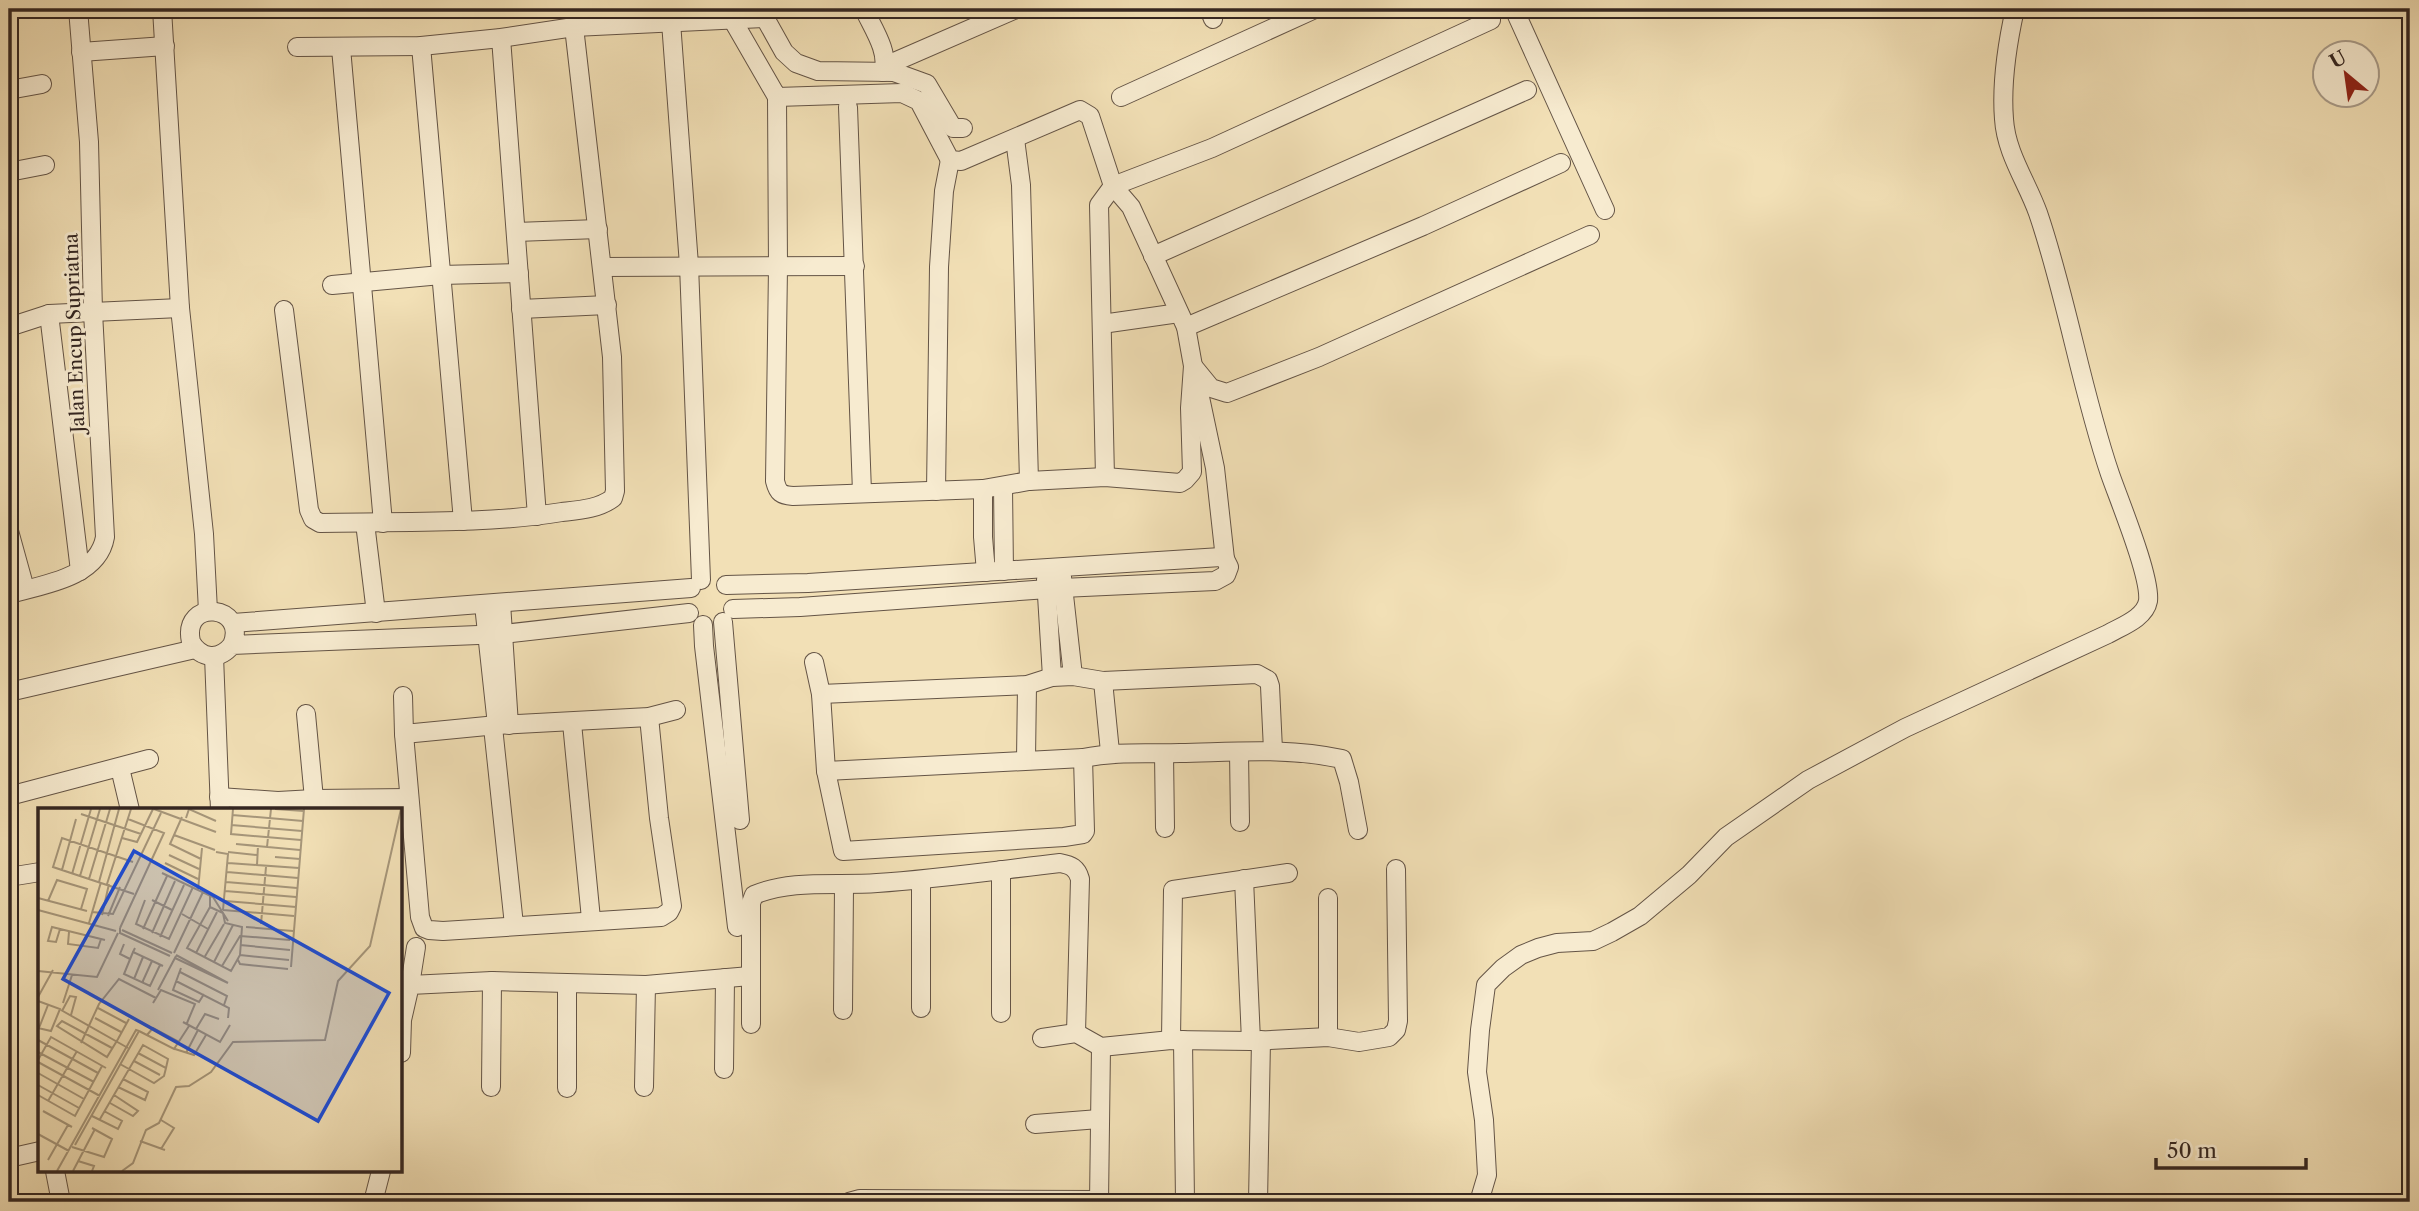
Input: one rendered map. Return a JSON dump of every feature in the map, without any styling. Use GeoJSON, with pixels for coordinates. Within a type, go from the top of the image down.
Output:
{"type":"FeatureCollection","features":[{"type":"Feature","properties":{"kind":"street","name":"Jalan Encup Supriatna"},"geometry":{"type":"LineString","coordinates":[[17,591],[53,582],[80,571],[99,555],[105,537],[93,312],[89,142],[78,9]]}},
{"type":"Feature","properties":{"kind":"street"},"geometry":{"type":"LineString","coordinates":[[162,9],[180,307],[204,534],[208,611]]}},
{"type":"Feature","properties":{"kind":"street"},"geometry":{"type":"LineString","coordinates":[[864,9],[884,52],[884,69]]}},
{"type":"Feature","properties":{"kind":"street"},"geometry":{"type":"LineString","coordinates":[[884,69],[1016,9]]}},
{"type":"Feature","properties":{"kind":"street"},"geometry":{"type":"LineString","coordinates":[[1121,97],[1315,9]]}},
{"type":"Feature","properties":{"kind":"street"},"geometry":{"type":"LineString","coordinates":[[1514,9],[1605,210]]}},
{"type":"Feature","properties":{"kind":"street"},"geometry":{"type":"LineString","coordinates":[[1479,1202],[1487,1175],[1484,1120],[1477,1072],[1480,1030],[1486,985],[1503,968],[1538,948],[1557,943],[1593,941],[1632,921],[1689,875],[1726,836],[1808,780],[1905,728],[2108,634],[2138,617],[2148,601],[2144,575],[2109,471],[2038,214],[2012,156],[2007,138],[2004,121],[2004,79],[2007,43],[2014,9]]}},
{"type":"Feature","properties":{"kind":"street"},"geometry":{"type":"LineString","coordinates":[[297,47],[421,46],[501,38],[621,17],[671,22],[765,18],[784,52],[796,64],[818,71],[884,69],[927,84],[953,128],[963,128]]}},
{"type":"Feature","properties":{"kind":"street"},"geometry":{"type":"LineString","coordinates":[[732,19],[777,97],[777,491],[793,496],[983,489],[1029,481],[1105,477],[1180,483],[1192,472],[1190,408],[1194,366]]}},
{"type":"Feature","properties":{"kind":"street"},"geometry":{"type":"LineString","coordinates":[[1105,477],[1099,205],[1113,186],[1212,148],[1491,20]]}},
{"type":"Feature","properties":{"kind":"street"},"geometry":{"type":"LineString","coordinates":[[671,22],[689,265],[696,584],[686,600],[689,613],[703,625]]}},
{"type":"Feature","properties":{"kind":"street"},"geometry":{"type":"LineString","coordinates":[[284,310],[309,510],[313,519],[320,523],[463,521],[537,516],[599,507],[614,495],[612,357],[574,27]]}},
{"type":"Feature","properties":{"kind":"street"},"geometry":{"type":"LineString","coordinates":[[501,38],[537,516]]}},
{"type":"Feature","properties":{"kind":"street"},"geometry":{"type":"LineString","coordinates":[[81,52],[164,46]]}},
{"type":"Feature","properties":{"kind":"street"},"geometry":{"type":"LineString","coordinates":[[421,46],[463,521]]}},
{"type":"Feature","properties":{"kind":"street"},"geometry":{"type":"LineString","coordinates":[[341,48],[362,282],[376,613]]}},
{"type":"Feature","properties":{"kind":"street"},"geometry":{"type":"LineString","coordinates":[[9,90],[42,84]]}},
{"type":"Feature","properties":{"kind":"street"},"geometry":{"type":"LineString","coordinates":[[1153,256],[1527,90]]}},
{"type":"Feature","properties":{"kind":"street"},"geometry":{"type":"LineString","coordinates":[[777,97],[902,93],[919,101],[950,160],[944,191],[939,268],[936,491]]}},
{"type":"Feature","properties":{"kind":"street"},"geometry":{"type":"LineString","coordinates":[[848,107],[862,492]]}},
{"type":"Feature","properties":{"kind":"street"},"geometry":{"type":"LineString","coordinates":[[703,625],[728,615],[800,607],[1054,588],[1215,581],[1228,572],[1215,468],[1183,320],[1131,207],[1113,186],[1090,116],[1080,110],[961,161],[950,160]]}},
{"type":"Feature","properties":{"kind":"street"},"geometry":{"type":"LineString","coordinates":[[1015,139],[1021,185],[1029,481]]}},
{"type":"Feature","properties":{"kind":"street"},"geometry":{"type":"LineString","coordinates":[[1102,324],[1183,320],[1423,226],[1562,163]]}},
{"type":"Feature","properties":{"kind":"street"},"geometry":{"type":"LineString","coordinates":[[9,173],[46,165]]}},
{"type":"Feature","properties":{"kind":"street"},"geometry":{"type":"LineString","coordinates":[[516,232],[598,229]]}},
{"type":"Feature","properties":{"kind":"street"},"geometry":{"type":"LineString","coordinates":[[1194,366],[1211,388],[1227,393],[1319,357],[1590,235]]}},
{"type":"Feature","properties":{"kind":"street"},"geometry":{"type":"LineString","coordinates":[[603,267],[855,266]]}},
{"type":"Feature","properties":{"kind":"street"},"geometry":{"type":"LineString","coordinates":[[332,285],[441,275],[519,273]]}},
{"type":"Feature","properties":{"kind":"street"},"geometry":{"type":"LineString","coordinates":[[522,309],[607,305]]}},
{"type":"Feature","properties":{"kind":"street"},"geometry":{"type":"LineString","coordinates":[[9,327],[49,314],[180,307]]}},
{"type":"Feature","properties":{"kind":"street"},"geometry":{"type":"LineString","coordinates":[[49,314],[80,571]]}},
{"type":"Feature","properties":{"kind":"street"},"geometry":{"type":"LineString","coordinates":[[995,571],[1003,486]]}},
{"type":"Feature","properties":{"kind":"street"},"geometry":{"type":"LineString","coordinates":[[983,489],[983,537],[995,571]]}},
{"type":"Feature","properties":{"kind":"street"},"geometry":{"type":"LineString","coordinates":[[9,531],[17,591]]}},
{"type":"Feature","properties":{"kind":"street"},"geometry":{"type":"LineString","coordinates":[[233,623],[493,604],[696,584],[714,579],[726,585],[808,583],[1221,557],[1225,559]]}},
{"type":"Feature","properties":{"kind":"street"},"geometry":{"type":"LineString","coordinates":[[1052,677],[1054,567]]}},
{"type":"Feature","properties":{"kind":"street"},"geometry":{"type":"LineString","coordinates":[[726,585],[733,596],[728,615],[740,820]]}},
{"type":"Feature","properties":{"kind":"street"},"geometry":{"type":"LineString","coordinates":[[1054,588],[1073,676]]}},
{"type":"Feature","properties":{"kind":"street"},"geometry":{"type":"LineString","coordinates":[[493,604],[514,925]]}},
{"type":"Feature","properties":{"kind":"street"},"geometry":{"type":"LineString","coordinates":[[208,611],[218,611],[233,623],[232,645],[227,651],[214,656],[207,656],[195,649],[189,635],[190,626],[200,614],[208,611]]}},
{"type":"Feature","properties":{"kind":"street"},"geometry":{"type":"LineString","coordinates":[[232,645],[495,634],[689,613]]}},
{"type":"Feature","properties":{"kind":"street"},"geometry":{"type":"LineString","coordinates":[[703,625],[737,927]]}},
{"type":"Feature","properties":{"kind":"street"},"geometry":{"type":"LineString","coordinates":[[9,692],[195,649]]}},
{"type":"Feature","properties":{"kind":"street"},"geometry":{"type":"LineString","coordinates":[[214,656],[219,804],[410,798]]}},
{"type":"Feature","properties":{"kind":"street"},"geometry":{"type":"LineString","coordinates":[[814,662],[821,694],[826,771],[843,851],[1083,834],[1083,758]]}},
{"type":"Feature","properties":{"kind":"street"},"geometry":{"type":"LineString","coordinates":[[821,694],[1027,685],[1052,677],[1073,676],[1103,681],[1261,675],[1268,680],[1270,686],[1273,750]]}},
{"type":"Feature","properties":{"kind":"street"},"geometry":{"type":"LineString","coordinates":[[1103,681],[1110,752]]}},
{"type":"Feature","properties":{"kind":"street"},"geometry":{"type":"LineString","coordinates":[[1026,759],[1027,685]]}},
{"type":"Feature","properties":{"kind":"street"},"geometry":{"type":"LineString","coordinates":[[402,696],[420,917],[424,928],[429,930],[661,916],[669,912],[672,906],[659,818],[649,718]]}},
{"type":"Feature","properties":{"kind":"street"},"geometry":{"type":"LineString","coordinates":[[404,734],[649,718],[676,710]]}},
{"type":"Feature","properties":{"kind":"street"},"geometry":{"type":"LineString","coordinates":[[306,714],[314,799]]}},
{"type":"Feature","properties":{"kind":"street"},"geometry":{"type":"LineString","coordinates":[[572,723],[591,919]]}},
{"type":"Feature","properties":{"kind":"street"},"geometry":{"type":"LineString","coordinates":[[826,771],[1083,758],[1110,752],[1164,754],[1273,750],[1342,758],[1358,830]]}},
{"type":"Feature","properties":{"kind":"street"},"geometry":{"type":"LineString","coordinates":[[1239,752],[1240,822]]}},
{"type":"Feature","properties":{"kind":"street"},"geometry":{"type":"LineString","coordinates":[[1164,754],[1165,828]]}},
{"type":"Feature","properties":{"kind":"street"},"geometry":{"type":"LineString","coordinates":[[9,796],[149,759]]}},
{"type":"Feature","properties":{"kind":"street"},"geometry":{"type":"LineString","coordinates":[[120,768],[130,808]]}},
{"type":"Feature","properties":{"kind":"street"},"geometry":{"type":"LineString","coordinates":[[751,1024],[751,903],[754,895],[790,886],[844,886],[921,880],[1060,863],[1077,870],[1080,885],[1076,1033]]}},
{"type":"Feature","properties":{"kind":"street"},"geometry":{"type":"LineString","coordinates":[[1042,1038],[1076,1033],[1101,1047],[1177,1040],[1256,1041],[1328,1037],[1359,1042],[1389,1037],[1396,1030],[1398,1021],[1396,869]]}},
{"type":"Feature","properties":{"kind":"street"},"geometry":{"type":"LineString","coordinates":[[1001,870],[1001,1013]]}},
{"type":"Feature","properties":{"kind":"street"},"geometry":{"type":"LineString","coordinates":[[9,877],[38,872]]}},
{"type":"Feature","properties":{"kind":"street"},"geometry":{"type":"LineString","coordinates":[[1185,1202],[1173,890],[1288,873]]}},
{"type":"Feature","properties":{"kind":"street"},"geometry":{"type":"LineString","coordinates":[[1244,879],[1256,1041],[1258,1202]]}},
{"type":"Feature","properties":{"kind":"street"},"geometry":{"type":"LineString","coordinates":[[921,880],[921,1008]]}},
{"type":"Feature","properties":{"kind":"street"},"geometry":{"type":"LineString","coordinates":[[843,1010],[844,886]]}},
{"type":"Feature","properties":{"kind":"street"},"geometry":{"type":"LineString","coordinates":[[1328,898],[1328,1037]]}},
{"type":"Feature","properties":{"kind":"street"},"geometry":{"type":"LineString","coordinates":[[402,1020],[416,947]]}},
{"type":"Feature","properties":{"kind":"street"},"geometry":{"type":"LineString","coordinates":[[410,985],[492,981],[646,985],[750,976]]}},
{"type":"Feature","properties":{"kind":"street"},"geometry":{"type":"LineString","coordinates":[[724,978],[724,1069]]}},
{"type":"Feature","properties":{"kind":"street"},"geometry":{"type":"LineString","coordinates":[[491,1087],[492,981]]}},
{"type":"Feature","properties":{"kind":"street"},"geometry":{"type":"LineString","coordinates":[[567,984],[567,1088]]}},
{"type":"Feature","properties":{"kind":"street"},"geometry":{"type":"LineString","coordinates":[[644,1087],[646,985]]}},
{"type":"Feature","properties":{"kind":"street"},"geometry":{"type":"LineString","coordinates":[[849,1202],[860,1199],[1099,1201],[1101,1047]]}},
{"type":"Feature","properties":{"kind":"street"},"geometry":{"type":"LineString","coordinates":[[1035,1124],[1099,1119]]}},
{"type":"Feature","properties":{"kind":"street"},"geometry":{"type":"LineString","coordinates":[[9,1158],[38,1151]]}},
{"type":"Feature","properties":{"kind":"street"},"geometry":{"type":"LineString","coordinates":[[55,1172],[61,1202]]}},
{"type":"Feature","properties":{"kind":"street"},"geometry":{"type":"LineString","coordinates":[[373,1202],[381,1172]]}}]}
